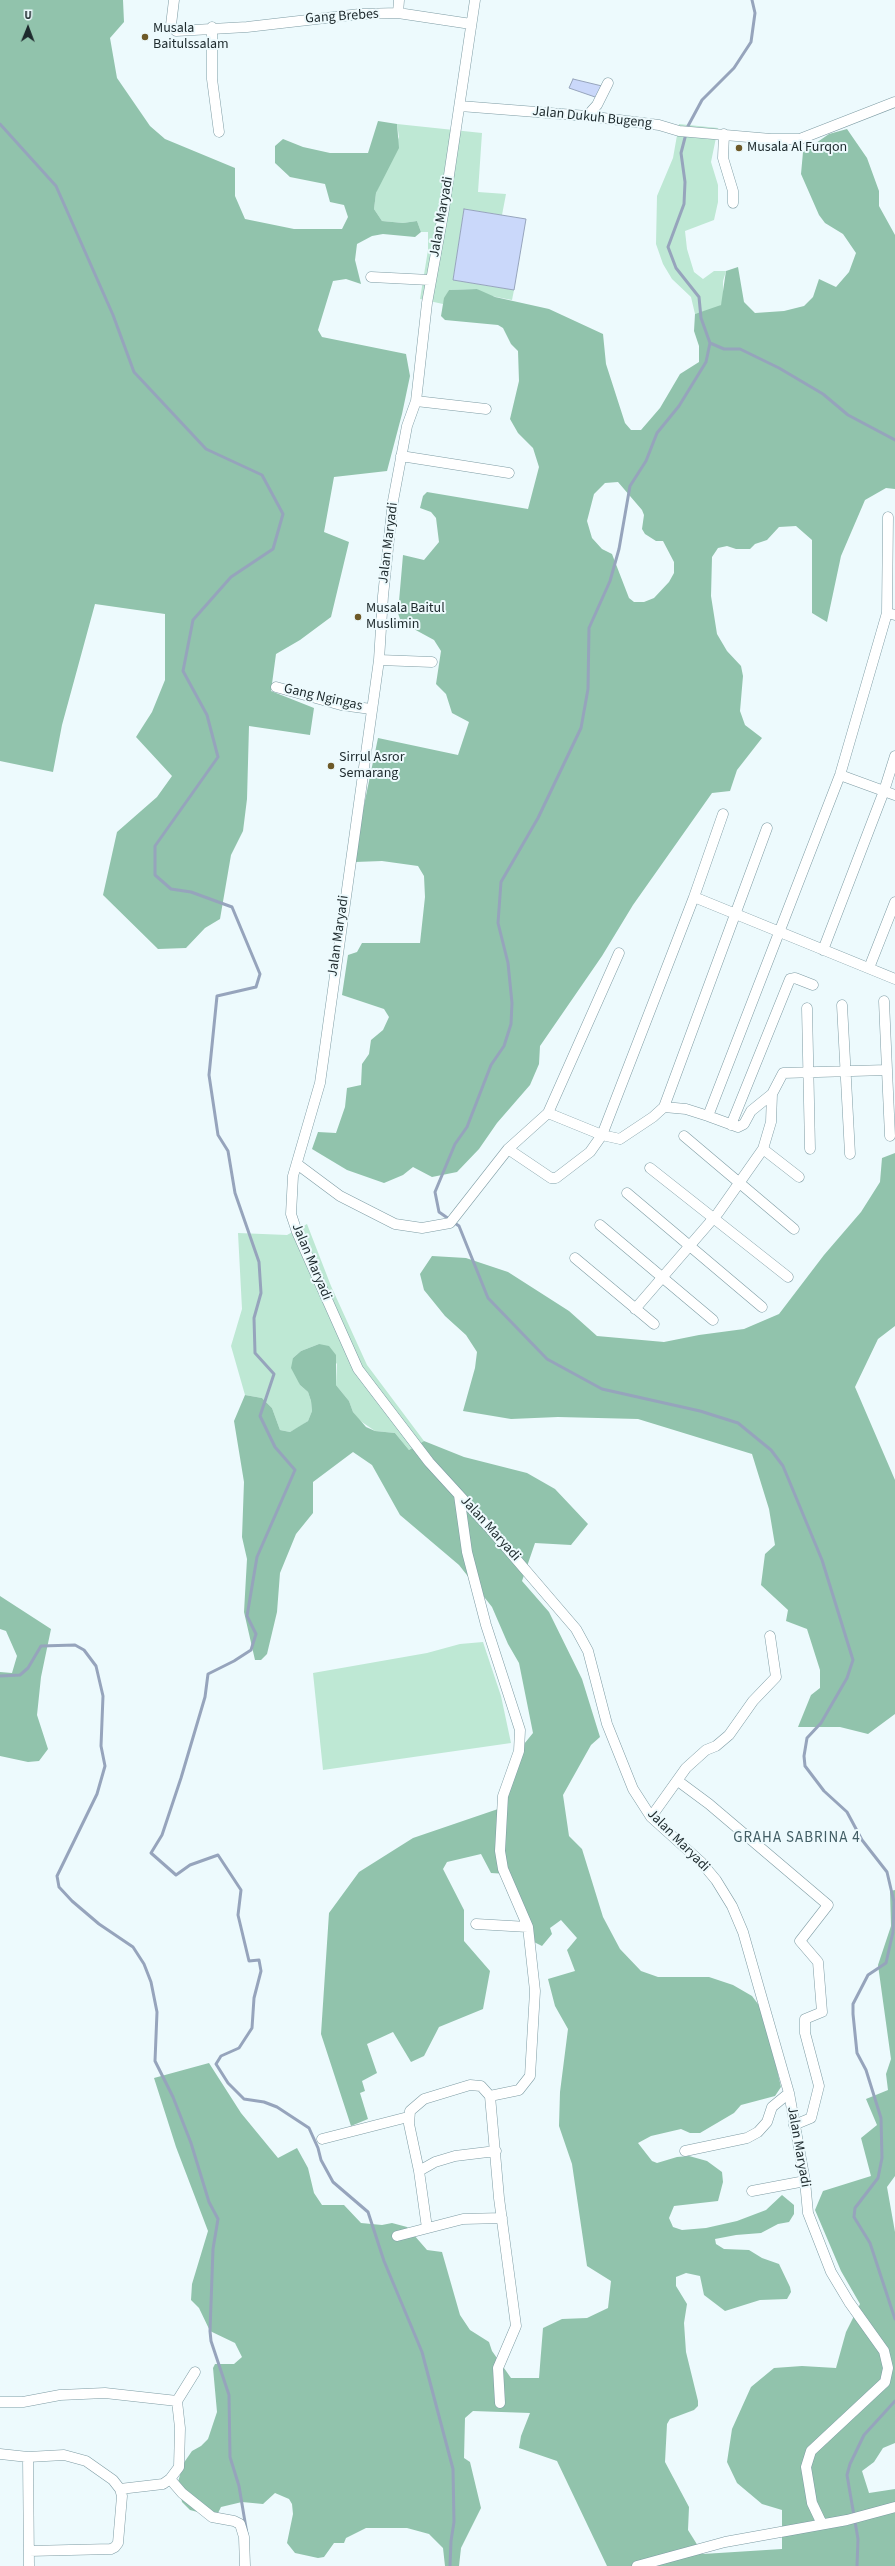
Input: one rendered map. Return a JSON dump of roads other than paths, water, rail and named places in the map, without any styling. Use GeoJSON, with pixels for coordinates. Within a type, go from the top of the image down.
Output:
{"type":"FeatureCollection","features":[{"type":"Feature","properties":{"kind":"street","name":"Gang Brebes"},"geometry":{"type":"LineString","coordinates":[[174,0],[171,24],[173,30],[212,27],[247,27],[319,17],[398,13],[471,24]]}},
{"type":"Feature","properties":{"kind":"street"},"geometry":{"type":"LineString","coordinates":[[398,13],[399,0]]}},
{"type":"Feature","properties":{"kind":"street","name":"Jalan Maryadi"},"geometry":{"type":"LineString","coordinates":[[475,0],[460,106],[430,280],[416,401],[407,426],[394,501],[383,596],[379,660],[320,1083],[297,1164],[290,1198],[293,1223],[352,1359],[385,1407],[459,1495],[576,1629],[588,1651],[607,1724],[625,1772],[651,1817],[710,1872],[732,1906],[743,1932],[789,2094],[805,2181],[808,2214],[831,2272],[848,2302],[884,2352],[888,2368],[885,2382],[811,2451],[806,2466],[812,2503],[822,2524]]}},
{"type":"Feature","properties":{"kind":"street"},"geometry":{"type":"LineString","coordinates":[[212,27],[212,79],[219,132]]}},
{"type":"Feature","properties":{"kind":"street"},"geometry":{"type":"LineString","coordinates":[[586,116],[597,105],[608,83]]}},
{"type":"Feature","properties":{"kind":"street","name":"Jalan Dukuh Bugeng"},"geometry":{"type":"LineString","coordinates":[[460,106],[586,116],[659,125],[679,131],[771,139],[800,139],[895,102]]}},
{"type":"Feature","properties":{"kind":"street"},"geometry":{"type":"LineString","coordinates":[[724,134],[723,158],[733,191],[733,203]]}},
{"type":"Feature","properties":{"kind":"street"},"geometry":{"type":"LineString","coordinates":[[371,277],[430,280]]}},
{"type":"Feature","properties":{"kind":"street"},"geometry":{"type":"LineString","coordinates":[[416,401],[486,408]]}},
{"type":"Feature","properties":{"kind":"street"},"geometry":{"type":"LineString","coordinates":[[401,456],[509,473]]}},
{"type":"Feature","properties":{"kind":"street"},"geometry":{"type":"LineString","coordinates":[[708,1116],[840,775],[891,614],[888,517]]}},
{"type":"Feature","properties":{"kind":"street"},"geometry":{"type":"LineString","coordinates":[[379,660],[432,662]]}},
{"type":"Feature","properties":{"kind":"street","name":"Gang Ngingas"},"geometry":{"type":"LineString","coordinates":[[276,687],[341,705],[371,709]]}},
{"type":"Feature","properties":{"kind":"street"},"geometry":{"type":"LineString","coordinates":[[823,950],[884,791],[895,756]]}},
{"type":"Feature","properties":{"kind":"street"},"geometry":{"type":"LineString","coordinates":[[840,775],[895,795]]}},
{"type":"Feature","properties":{"kind":"street"},"geometry":{"type":"LineString","coordinates":[[508,1149],[551,1178],[556,1178],[590,1152],[602,1135],[694,897],[723,814]]}},
{"type":"Feature","properties":{"kind":"street"},"geometry":{"type":"LineString","coordinates":[[548,1113],[602,1135],[620,1139],[664,1108],[767,828]]}},
{"type":"Feature","properties":{"kind":"street"},"geometry":{"type":"LineString","coordinates":[[694,897],[895,979]]}},
{"type":"Feature","properties":{"kind":"street"},"geometry":{"type":"LineString","coordinates":[[869,968],[895,902]]}},
{"type":"Feature","properties":{"kind":"street"},"geometry":{"type":"LineString","coordinates":[[297,1164],[340,1196],[395,1224],[422,1228],[452,1220],[508,1149],[548,1113],[618,953]]}},
{"type":"Feature","properties":{"kind":"street"},"geometry":{"type":"LineString","coordinates":[[731,1125],[790,979],[796,978],[813,985]]}},
{"type":"Feature","properties":{"kind":"street"},"geometry":{"type":"LineString","coordinates":[[884,1001],[891,1041],[890,1136]]}},
{"type":"Feature","properties":{"kind":"street"},"geometry":{"type":"LineString","coordinates":[[842,1006],[850,1154]]}},
{"type":"Feature","properties":{"kind":"street"},"geometry":{"type":"LineString","coordinates":[[807,1008],[810,1072],[810,1149]]}},
{"type":"Feature","properties":{"kind":"street"},"geometry":{"type":"LineString","coordinates":[[664,1108],[686,1109],[738,1127],[744,1124],[751,1111],[772,1094],[783,1073],[810,1072],[890,1075]]}},
{"type":"Feature","properties":{"kind":"street"},"geometry":{"type":"LineString","coordinates":[[635,1309],[713,1218],[763,1149],[771,1122],[772,1094]]}},
{"type":"Feature","properties":{"kind":"street"},"geometry":{"type":"LineString","coordinates":[[684,1136],[794,1229]]}},
{"type":"Feature","properties":{"kind":"street"},"geometry":{"type":"LineString","coordinates":[[763,1149],[799,1177]]}},
{"type":"Feature","properties":{"kind":"street"},"geometry":{"type":"LineString","coordinates":[[650,1168],[788,1277]]}},
{"type":"Feature","properties":{"kind":"street"},"geometry":{"type":"LineString","coordinates":[[627,1193],[689,1247],[762,1307]]}},
{"type":"Feature","properties":{"kind":"street"},"geometry":{"type":"LineString","coordinates":[[600,1225],[713,1320]]}},
{"type":"Feature","properties":{"kind":"street"},"geometry":{"type":"LineString","coordinates":[[574,1258],[654,1324]]}},
{"type":"Feature","properties":{"kind":"street"},"geometry":{"type":"LineString","coordinates":[[459,1495],[466,1552],[486,1625],[520,1730],[519,1751],[503,1796],[500,1851],[503,1869],[528,1927],[535,1991],[530,2076],[519,2090],[490,2096]]}},
{"type":"Feature","properties":{"kind":"street"},"geometry":{"type":"LineString","coordinates":[[651,1817],[697,1757],[706,1750],[716,1746],[728,1735],[753,1701],[776,1677],[770,1636]]}},
{"type":"Feature","properties":{"kind":"street"},"geometry":{"type":"LineString","coordinates":[[678,1781],[709,1804],[828,1905],[800,1941],[818,1962],[822,2012],[804,2020],[805,2033],[819,2086],[818,2093],[811,2118],[794,2125]]}},
{"type":"Feature","properties":{"kind":"street"},"geometry":{"type":"LineString","coordinates":[[476,1924],[528,1927]]}},
{"type":"Feature","properties":{"kind":"street"},"geometry":{"type":"LineString","coordinates":[[428,2228],[419,2171],[408,2117],[410,2111],[419,2102],[454,2089],[470,2085],[481,2086],[490,2096],[502,2218],[516,2326],[498,2368],[500,2403]]}},
{"type":"Feature","properties":{"kind":"street"},"geometry":{"type":"LineString","coordinates":[[685,2151],[748,2138],[758,2132],[767,2122],[772,2107],[789,2094]]}},
{"type":"Feature","properties":{"kind":"street"},"geometry":{"type":"LineString","coordinates":[[322,2139],[408,2117]]}},
{"type":"Feature","properties":{"kind":"street"},"geometry":{"type":"LineString","coordinates":[[419,2171],[435,2162],[455,2156],[496,2151]]}},
{"type":"Feature","properties":{"kind":"street"},"geometry":{"type":"LineString","coordinates":[[752,2192],[805,2181]]}},
{"type":"Feature","properties":{"kind":"street"},"geometry":{"type":"LineString","coordinates":[[397,2236],[463,2219],[502,2218]]}},
{"type":"Feature","properties":{"kind":"street"},"geometry":{"type":"LineString","coordinates":[[120,2489],[163,2484],[170,2480],[179,2466],[181,2451],[177,2401],[195,2372]]}},
{"type":"Feature","properties":{"kind":"street"},"geometry":{"type":"LineString","coordinates":[[0,2402],[23,2402],[60,2395],[105,2393],[177,2401]]}},
{"type":"Feature","properties":{"kind":"street"},"geometry":{"type":"LineString","coordinates":[[0,2454],[28,2457],[64,2455],[86,2461],[113,2480],[120,2489],[122,2496],[118,2543],[116,2547],[111,2550],[29,2551]]}},
{"type":"Feature","properties":{"kind":"street"},"geometry":{"type":"LineString","coordinates":[[28,2457],[29,2566]]}},
{"type":"Feature","properties":{"kind":"street"},"geometry":{"type":"LineString","coordinates":[[170,2480],[182,2493],[212,2517],[234,2521],[240,2524],[244,2537],[245,2566]]}},
{"type":"Feature","properties":{"kind":"street"},"geometry":{"type":"LineString","coordinates":[[637,2566],[725,2542],[847,2520],[895,2507]]}},
{"type":"Feature","properties":{"kind":"water"},"geometry":{"type":"Polygon","coordinates":[[[573,79],[602,86],[598,98],[569,88],[573,79]]]}},
{"type":"Feature","properties":{"kind":"water"},"geometry":{"type":"Polygon","coordinates":[[[464,209],[526,219],[514,290],[453,280],[464,209]]]}},
{"type":"Feature","properties":{"kind":"waterway"},"geometry":{"type":"LineString","coordinates":[[710,343],[701,318],[699,297],[676,268],[668,247],[684,204],[685,182],[681,153],[688,126],[702,100],[734,68],[751,42],[755,13],[752,0]]}},
{"type":"Feature","properties":{"kind":"waterway"},"geometry":{"type":"LineString","coordinates":[[0,124],[56,186],[113,315],[134,372],[206,449],[262,475],[283,514],[273,549],[231,577],[193,620],[183,671],[207,715],[218,757],[155,846],[155,875],[171,889],[191,892],[232,907],[260,974],[256,987],[217,996],[209,1075],[218,1135],[228,1151],[235,1193],[259,1262],[261,1293],[254,1318],[255,1353],[274,1374],[260,1416],[275,1447],[295,1470],[257,1557],[247,1616],[256,1634],[251,1650],[234,1661],[208,1674],[205,1697],[181,1778],[162,1835],[151,1853],[176,1875],[190,1865],[218,1855],[241,1890],[238,1915],[249,1961],[259,1960],[261,1971],[254,1998],[252,2028],[239,2048],[221,2056],[216,2064],[228,2083],[244,2099],[264,2102],[277,2107],[309,2128],[318,2148],[321,2160],[333,2182],[368,2212],[384,2261],[422,2352],[453,2469],[454,2522],[451,2541],[450,2566]]}},
{"type":"Feature","properties":{"kind":"waterway"},"geometry":{"type":"LineString","coordinates":[[710,343],[706,362],[679,406],[657,433],[646,461],[630,486],[619,549],[610,581],[589,628],[588,689],[581,728],[538,818],[501,882],[498,923],[508,963],[512,1003],[511,1024],[504,1046],[491,1065],[467,1127],[455,1144],[435,1192],[439,1212],[459,1226],[488,1298],[547,1359],[602,1389],[700,1411],[738,1423],[771,1450],[783,1466],[822,1560],[853,1660],[847,1678],[821,1723],[807,1738],[804,1756],[805,1766],[824,1791],[847,1812],[862,1840],[887,1872],[894,1902],[893,1932],[886,1963],[868,1975],[853,2004],[853,2014],[857,2053],[866,2070],[881,2118],[882,2158],[878,2178],[855,2208],[854,2217],[870,2243],[895,2319]]}},
{"type":"Feature","properties":{"kind":"waterway"},"geometry":{"type":"LineString","coordinates":[[710,343],[724,349],[740,349],[779,368],[823,394],[848,415],[895,440]]}},
{"type":"Feature","properties":{"kind":"waterway"},"geometry":{"type":"LineString","coordinates":[[0,1676],[20,1675],[28,1668],[41,1646],[75,1645],[84,1650],[96,1666],[103,1696],[101,1746],[105,1766],[97,1794],[57,1876],[59,1887],[72,1901],[99,1924],[133,1947],[144,1964],[151,1982],[157,2012],[155,2061],[173,2097],[191,2143],[209,2202],[218,2219],[213,2249],[210,2331],[211,2341],[229,2395],[230,2457],[239,2486],[247,2534]]}},
{"type":"Feature","properties":{"kind":"waterway"},"geometry":{"type":"LineString","coordinates":[[857,2566],[858,2539],[847,2475],[850,2464],[864,2435],[895,2401]]}},
{"type":"Feature","properties":{"kind":"place","name":"Musala Baitulssalam"},"geometry":{"type":"Point","coordinates":[145,37]}},
{"type":"Feature","properties":{"kind":"place","name":"Musala Al Furqon"},"geometry":{"type":"Point","coordinates":[739,148]}},
{"type":"Feature","properties":{"kind":"place","name":"Musala Baitul Muslimin"},"geometry":{"type":"Point","coordinates":[358,617]}},
{"type":"Feature","properties":{"kind":"place","name":"Sirrul Asror Semarang"},"geometry":{"type":"Point","coordinates":[331,766]}},
{"type":"Feature","properties":{"kind":"district","name":"GRAHA SABRINA 4"},"geometry":{"type":"Point","coordinates":[797,1839]}}]}
